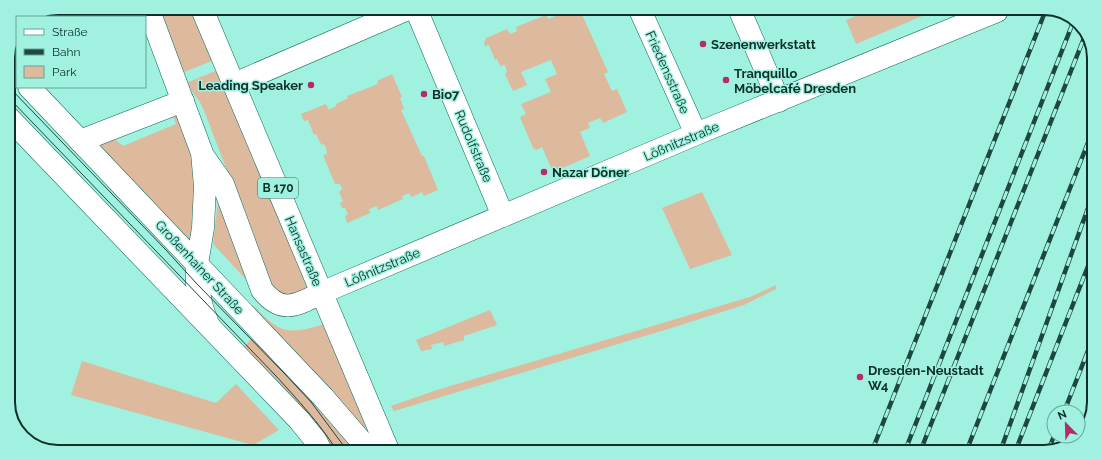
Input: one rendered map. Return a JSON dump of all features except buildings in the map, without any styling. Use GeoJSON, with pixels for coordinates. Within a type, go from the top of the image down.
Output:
{"type":"FeatureCollection","features":[{"type":"Feature","properties":{"kind":"main road"},"geometry":{"type":"LineString","coordinates":[[151,15],[202,153],[205,186],[203,228],[196,264],[198,296],[210,327]]}},
{"type":"Feature","properties":{"kind":"main road","name":"Hansastraße"},"geometry":{"type":"LineString","coordinates":[[206,15],[242,80],[322,293],[386,445]]}},
{"type":"Feature","properties":{"kind":"main road"},"geometry":{"type":"LineString","coordinates":[[242,80],[394,15]]}},
{"type":"Feature","properties":{"kind":"main road","name":"Rudolfstraße"},"geometry":{"type":"LineString","coordinates":[[419,15],[503,216]]}},
{"type":"Feature","properties":{"kind":"main road","name":"Friedensstraße"},"geometry":{"type":"LineString","coordinates":[[642,15],[696,134]]}},
{"type":"Feature","properties":{"kind":"main road"},"geometry":{"type":"LineString","coordinates":[[742,15],[780,101]]}},
{"type":"Feature","properties":{"kind":"main road","name":"Lößnitzstraße"},"geometry":{"type":"LineString","coordinates":[[202,153],[223,184],[262,290],[270,299],[279,304],[291,306],[696,134],[990,15]]}},
{"type":"Feature","properties":{"kind":"main road","name":"Großenhainer Straße"},"geometry":{"type":"LineString","coordinates":[[30,88],[323,397],[364,445]]}},
{"type":"Feature","properties":{"kind":"main road"},"geometry":{"type":"LineString","coordinates":[[80,141],[183,101]]}},
{"type":"Feature","properties":{"kind":"main road"},"geometry":{"type":"LineString","coordinates":[[15,124],[298,420],[318,445]]}},
{"type":"Feature","properties":{"kind":"green space"},"geometry":{"type":"Polygon","coordinates":[[[58,15],[80,15],[78,16],[50,16],[58,15]]]}},
{"type":"Feature","properties":{"kind":"green space"},"geometry":{"type":"Polygon","coordinates":[[[161,15],[193,15],[214,60],[182,73],[161,15]]]}},
{"type":"Feature","properties":{"kind":"green space"},"geometry":{"type":"Polygon","coordinates":[[[546,15],[548,19],[556,16],[582,15],[608,72],[604,74],[612,91],[617,89],[627,112],[603,123],[600,118],[588,123],[590,128],[580,132],[590,156],[553,172],[542,147],[536,150],[533,148],[520,117],[526,114],[521,104],[551,92],[545,79],[557,74],[551,60],[521,72],[527,85],[513,91],[505,74],[507,72],[505,65],[500,66],[497,59],[495,60],[489,45],[485,46],[484,43],[486,38],[507,29],[510,34],[517,31],[516,27],[546,15]]]}},
{"type":"Feature","properties":{"kind":"green space"},"geometry":{"type":"Polygon","coordinates":[[[858,15],[925,15],[856,44],[846,20],[858,15]]]}},
{"type":"Feature","properties":{"kind":"green space"},"geometry":{"type":"Polygon","coordinates":[[[218,70],[306,285],[306,289],[292,298],[274,293],[205,113],[200,102],[186,83],[218,70]]]}},
{"type":"Feature","properties":{"kind":"green space"},"geometry":{"type":"Polygon","coordinates":[[[392,74],[402,97],[400,98],[404,109],[401,110],[422,156],[424,156],[438,190],[424,196],[422,192],[412,197],[409,193],[402,196],[403,199],[378,210],[377,206],[369,209],[370,213],[347,223],[345,216],[348,214],[345,208],[342,208],[340,203],[343,201],[339,192],[342,189],[340,184],[335,184],[323,155],[327,154],[325,145],[321,144],[316,134],[314,135],[308,120],[304,121],[301,114],[326,104],[329,110],[336,106],[336,104],[348,98],[347,96],[378,84],[377,81],[392,74]]]}},
{"type":"Feature","properties":{"kind":"green space"},"geometry":{"type":"Polygon","coordinates":[[[177,111],[193,160],[195,176],[195,194],[190,238],[188,240],[97,145],[113,138],[123,146],[176,124],[172,113],[177,111]]]}},
{"type":"Feature","properties":{"kind":"green space"},"geometry":{"type":"Polygon","coordinates":[[[702,192],[732,255],[690,269],[662,208],[702,192]]]}},
{"type":"Feature","properties":{"kind":"green space"},"geometry":{"type":"Polygon","coordinates":[[[218,200],[255,289],[213,244],[218,200]]]}},
{"type":"Feature","properties":{"kind":"green space"},"geometry":{"type":"Polygon","coordinates":[[[776,285],[776,289],[744,305],[668,329],[394,411],[391,406],[437,390],[750,297],[776,285]]]}},
{"type":"Feature","properties":{"kind":"green space"},"geometry":{"type":"Polygon","coordinates":[[[253,305],[271,322],[283,329],[299,330],[324,324],[367,425],[365,427],[363,427],[249,309],[253,305]]]}},
{"type":"Feature","properties":{"kind":"green space"},"geometry":{"type":"Polygon","coordinates":[[[490,310],[497,325],[464,336],[464,340],[444,346],[443,342],[431,345],[432,349],[421,351],[416,340],[490,310]]]}},
{"type":"Feature","properties":{"kind":"green space"},"geometry":{"type":"Polygon","coordinates":[[[254,336],[358,445],[326,445],[243,348],[254,336]]]}},
{"type":"Feature","properties":{"kind":"green space"},"geometry":{"type":"Polygon","coordinates":[[[82,361],[216,403],[236,384],[279,430],[253,445],[71,395],[82,361]]]}},
{"type":"Feature","properties":{"kind":"tram line"},"geometry":{"type":"LineString","coordinates":[[15,93],[284,373],[311,402],[343,445]]}},
{"type":"Feature","properties":{"kind":"tram line"},"geometry":{"type":"LineString","coordinates":[[15,104],[276,376],[315,421],[333,445]]}},
{"type":"Feature","properties":{"kind":"railway"},"geometry":{"type":"LineString","coordinates":[[874,445],[1044,15]]}},
{"type":"Feature","properties":{"kind":"railway"},"geometry":{"type":"LineString","coordinates":[[907,445],[1072,26]]}},
{"type":"Feature","properties":{"kind":"railway"},"geometry":{"type":"LineString","coordinates":[[923,445],[1083,40]]}},
{"type":"Feature","properties":{"kind":"railway"},"geometry":{"type":"LineString","coordinates":[[969,445],[1087,145]]}},
{"type":"Feature","properties":{"kind":"railway"},"geometry":{"type":"LineString","coordinates":[[1003,445],[1087,211]]}},
{"type":"Feature","properties":{"kind":"railway"},"geometry":{"type":"LineString","coordinates":[[1018,445],[1087,269]]}},
{"type":"Feature","properties":{"kind":"railway"},"geometry":{"type":"LineString","coordinates":[[1067,404],[1087,353]]}},
{"type":"Feature","properties":{"kind":"place","name":"Szenenwerkstatt"},"geometry":{"type":"Point","coordinates":[703,44]}},
{"type":"Feature","properties":{"kind":"place","name":"Tranquillo Möbelcafé Dresden"},"geometry":{"type":"Point","coordinates":[726,80]}},
{"type":"Feature","properties":{"kind":"place","name":"Leading Speaker"},"geometry":{"type":"Point","coordinates":[311,85]}},
{"type":"Feature","properties":{"kind":"place","name":"Bio7"},"geometry":{"type":"Point","coordinates":[424,94]}},
{"type":"Feature","properties":{"kind":"place","name":"Nazar Döner"},"geometry":{"type":"Point","coordinates":[544,172]}},
{"type":"Feature","properties":{"kind":"place","name":"Dresden-Neustadt W4"},"geometry":{"type":"Point","coordinates":[860,377]}}]}
